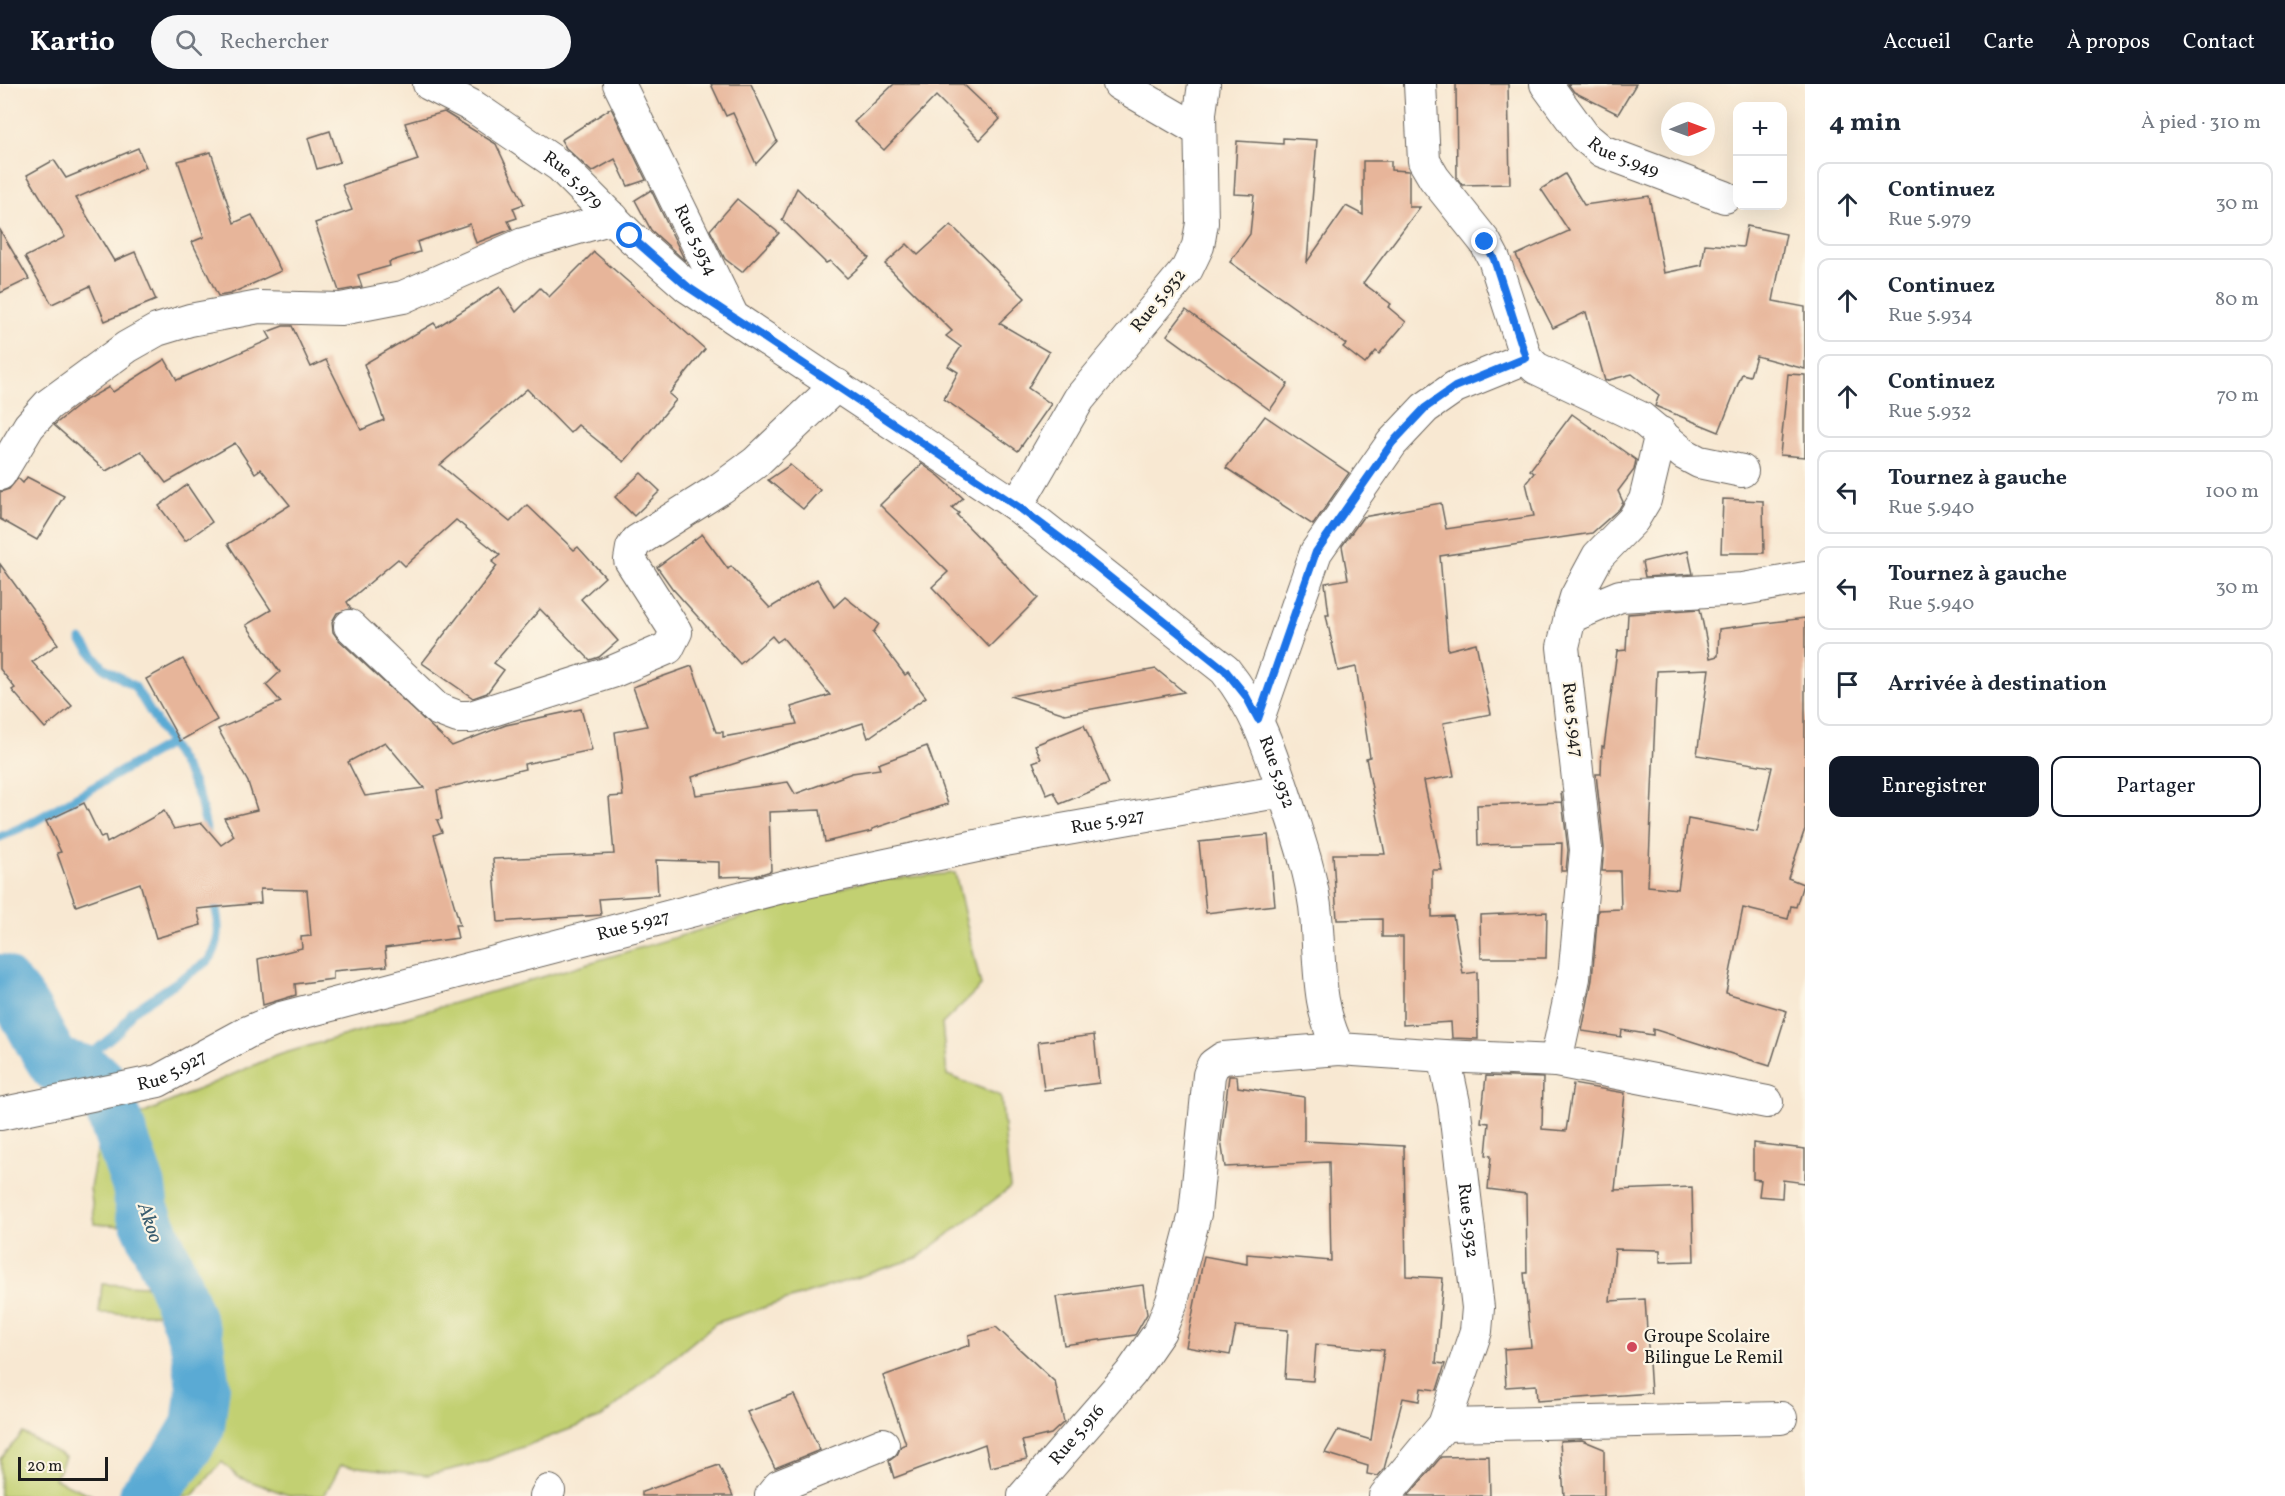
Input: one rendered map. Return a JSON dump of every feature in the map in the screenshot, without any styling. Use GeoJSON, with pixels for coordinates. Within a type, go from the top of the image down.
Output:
{"type":"FeatureCollection","features":[{"type":"Feature","properties":{"kind":"street","name":"Rue 5.979"},"geometry":{"type":"LineString","coordinates":[[429,84],[474,107],[560,166],[688,287],[733,317]]}},
{"type":"Feature","properties":{"kind":"street","name":"Rue 5.934"},"geometry":{"type":"LineString","coordinates":[[619,84],[733,317]]}},
{"type":"Feature","properties":{"kind":"street"},"geometry":{"type":"LineString","coordinates":[[1119,84],[1200,131]]}},
{"type":"Feature","properties":{"kind":"street","name":"Rue 5.932"},"geometry":{"type":"LineString","coordinates":[[1204,84],[1200,131],[1202,223],[1198,246],[1187,269],[1078,399],[1017,506],[1225,670],[1246,696],[1266,736],[1308,866],[1315,907],[1323,1013],[1339,1049]]}},
{"type":"Feature","properties":{"kind":"street"},"geometry":{"type":"LineString","coordinates":[[1420,84],[1424,161],[1434,178],[1485,242],[1494,259],[1526,358],[1536,368],[1641,418],[1684,454],[1699,462],[1742,471]]}},
{"type":"Feature","properties":{"kind":"street","name":"Rue 5.949"},"geometry":{"type":"LineString","coordinates":[[1546,84],[1584,136],[1602,152],[1725,197]]}},
{"type":"Feature","properties":{"kind":"street"},"geometry":{"type":"LineString","coordinates":[[0,474],[29,426],[48,405],[127,347],[158,330],[190,320],[259,308],[341,309],[403,297],[523,244],[614,218]]}},
{"type":"Feature","properties":{"kind":"street"},"geometry":{"type":"LineString","coordinates":[[733,317],[1017,506]]}},
{"type":"Feature","properties":{"kind":"street"},"geometry":{"type":"LineString","coordinates":[[1258,719],[1316,552],[1392,443],[1425,408],[1455,387],[1526,358]]}},
{"type":"Feature","properties":{"kind":"street"},"geometry":{"type":"LineString","coordinates":[[350,626],[436,709],[458,717],[471,717],[612,672],[668,648],[676,632],[630,560],[632,548],[637,541],[721,488],[755,463],[837,385]]}},
{"type":"Feature","properties":{"kind":"street","name":"Rue 5.947"},"geometry":{"type":"LineString","coordinates":[[1557,1060],[1574,978],[1586,850],[1563,647],[1576,597],[1598,556],[1633,520],[1645,500],[1660,433]]}},
{"type":"Feature","properties":{"kind":"street"},"geometry":{"type":"LineString","coordinates":[[1570,617],[1620,596],[1743,589],[1805,578]]}},
{"type":"Feature","properties":{"kind":"street","name":"Rue 5.927"},"geometry":{"type":"LineString","coordinates":[[0,1114],[158,1082],[248,1032],[281,1018],[782,887],[1005,840],[1283,791]]}},
{"type":"Feature","properties":{"kind":"street"},"geometry":{"type":"LineString","coordinates":[[1339,1049],[1557,1060],[1767,1102]]}},
{"type":"Feature","properties":{"kind":"street","name":"Rue 5.916"},"geometry":{"type":"LineString","coordinates":[[1024,1496],[1131,1373],[1160,1330],[1172,1301],[1195,1215],[1209,1075],[1213,1065],[1223,1058],[1339,1049]]}},
{"type":"Feature","properties":{"kind":"street","name":"Rue 5.932"},"geometry":{"type":"LineString","coordinates":[[1385,1496],[1444,1425],[1476,1331],[1478,1308],[1454,1103],[1444,1056]]}},
{"type":"Feature","properties":{"kind":"street"},"geometry":{"type":"LineString","coordinates":[[1444,1425],[1781,1418]]}},
{"type":"Feature","properties":{"kind":"street"},"geometry":{"type":"LineString","coordinates":[[771,1496],[778,1486],[883,1444]]}},
{"type":"Feature","properties":{"kind":"green space"},"geometry":{"type":"Polygon","coordinates":[[[955,873],[981,986],[942,1024],[947,1075],[1001,1096],[1010,1188],[917,1258],[716,1323],[602,1417],[483,1462],[428,1475],[341,1465],[324,1496],[291,1496],[238,1477],[222,1462],[192,1496],[126,1496],[156,1444],[182,1443],[190,1379],[167,1314],[99,1313],[102,1284],[146,1286],[136,1227],[95,1224],[90,1188],[97,1151],[106,1133],[133,1118],[275,1056],[865,881],[955,873]]]}},
{"type":"Feature","properties":{"kind":"green space"},"geometry":{"type":"Polygon","coordinates":[[[23,1433],[65,1457],[55,1479],[93,1496],[0,1496],[0,1459],[23,1433]]]}},
{"type":"Feature","properties":{"kind":"building"},"geometry":{"type":"Polygon","coordinates":[[[711,84],[751,84],[777,141],[756,164],[733,113],[726,116],[711,84]]]}},
{"type":"Feature","properties":{"kind":"building"},"geometry":{"type":"Polygon","coordinates":[[[894,84],[963,84],[1000,119],[980,140],[936,96],[884,150],[854,122],[894,84]]]}},
{"type":"Feature","properties":{"kind":"building"},"geometry":{"type":"Polygon","coordinates":[[[1456,84],[1508,84],[1510,184],[1462,185],[1457,178],[1456,84]]]}},
{"type":"Feature","properties":{"kind":"building"},"geometry":{"type":"Polygon","coordinates":[[[1568,84],[1636,84],[1618,114],[1574,92],[1568,84]]]}},
{"type":"Feature","properties":{"kind":"building"},"geometry":{"type":"Polygon","coordinates":[[[611,108],[646,180],[628,186],[615,159],[592,172],[566,148],[561,140],[611,108]]]}},
{"type":"Feature","properties":{"kind":"building"},"geometry":{"type":"Polygon","coordinates":[[[444,112],[496,144],[524,204],[513,208],[517,218],[508,221],[512,229],[476,243],[470,224],[417,242],[420,252],[389,262],[390,266],[358,275],[362,287],[339,291],[315,223],[352,210],[342,185],[418,160],[405,123],[444,112]]]}},
{"type":"Feature","properties":{"kind":"building"},"geometry":{"type":"Polygon","coordinates":[[[330,131],[340,162],[317,169],[308,138],[330,131]]]}},
{"type":"Feature","properties":{"kind":"building"},"geometry":{"type":"Polygon","coordinates":[[[1283,138],[1317,140],[1307,262],[1346,206],[1363,215],[1363,161],[1391,161],[1391,170],[1409,171],[1409,207],[1420,207],[1363,283],[1391,304],[1388,307],[1406,322],[1379,354],[1376,351],[1365,364],[1343,347],[1346,344],[1230,262],[1250,234],[1254,195],[1234,194],[1237,141],[1283,144],[1283,138]]]}},
{"type":"Feature","properties":{"kind":"building"},"geometry":{"type":"Polygon","coordinates":[[[138,148],[146,167],[76,198],[114,261],[135,252],[156,300],[105,321],[90,286],[52,304],[25,257],[65,237],[27,175],[54,160],[66,178],[138,148]]]}},
{"type":"Feature","properties":{"kind":"building"},"geometry":{"type":"Polygon","coordinates":[[[211,152],[234,223],[252,215],[281,271],[230,294],[218,296],[192,242],[204,237],[178,161],[211,152]]]}},
{"type":"Feature","properties":{"kind":"building"},"geometry":{"type":"Polygon","coordinates":[[[1565,174],[1584,205],[1649,196],[1664,273],[1702,265],[1705,244],[1743,247],[1747,226],[1786,234],[1773,301],[1805,307],[1805,369],[1756,356],[1750,376],[1742,374],[1719,432],[1655,406],[1659,395],[1632,374],[1605,381],[1586,312],[1553,328],[1516,255],[1569,231],[1541,189],[1565,174]]]}},
{"type":"Feature","properties":{"kind":"building"},"geometry":{"type":"Polygon","coordinates":[[[797,188],[869,258],[847,278],[830,261],[826,263],[782,220],[797,188]]]}},
{"type":"Feature","properties":{"kind":"building"},"geometry":{"type":"Polygon","coordinates":[[[651,190],[685,261],[651,230],[635,200],[651,190]]]}},
{"type":"Feature","properties":{"kind":"building"},"geometry":{"type":"Polygon","coordinates":[[[737,199],[779,233],[742,272],[725,259],[710,230],[737,199]]]}},
{"type":"Feature","properties":{"kind":"building"},"geometry":{"type":"Polygon","coordinates":[[[951,225],[1025,298],[999,323],[1049,352],[1028,388],[1051,404],[1018,451],[944,399],[958,372],[948,366],[961,347],[946,336],[952,331],[885,264],[907,244],[918,255],[951,225]]]}},
{"type":"Feature","properties":{"kind":"building"},"geometry":{"type":"Polygon","coordinates":[[[0,230],[29,279],[0,293],[0,230]]]}},
{"type":"Feature","properties":{"kind":"building"},"geometry":{"type":"Polygon","coordinates":[[[594,252],[705,349],[669,394],[676,400],[624,462],[578,425],[570,433],[527,389],[440,465],[510,522],[527,505],[574,550],[578,547],[605,577],[581,599],[618,641],[599,657],[590,660],[540,609],[494,663],[504,670],[487,693],[473,698],[422,663],[497,566],[492,562],[500,555],[456,520],[405,566],[398,559],[347,602],[351,609],[337,613],[332,622],[333,632],[338,639],[452,746],[506,725],[581,709],[592,750],[524,764],[525,769],[437,790],[442,819],[437,820],[442,832],[434,835],[460,925],[455,925],[458,938],[385,948],[387,966],[333,971],[333,979],[295,984],[296,995],[263,1005],[258,959],[302,948],[301,937],[311,936],[307,890],[260,889],[261,903],[197,909],[201,925],[156,938],[140,883],[76,906],[57,853],[61,852],[46,821],[84,803],[101,838],[105,836],[107,843],[164,811],[174,829],[202,823],[221,845],[234,836],[224,818],[257,810],[248,782],[218,729],[281,702],[266,685],[280,672],[246,625],[271,610],[228,544],[290,505],[261,469],[255,473],[235,443],[166,483],[141,451],[106,471],[54,425],[84,401],[109,387],[113,392],[165,359],[177,380],[271,339],[267,332],[283,326],[292,326],[311,367],[326,360],[361,430],[384,420],[364,364],[434,323],[437,327],[500,287],[516,312],[540,288],[549,297],[594,252]],[[385,742],[348,762],[365,796],[424,788],[385,742]]]}},
{"type":"Feature","properties":{"kind":"building"},"geometry":{"type":"Polygon","coordinates":[[[1186,310],[1288,384],[1270,410],[1167,335],[1186,310]]]}},
{"type":"Feature","properties":{"kind":"building"},"geometry":{"type":"Polygon","coordinates":[[[1788,374],[1805,375],[1805,457],[1780,455],[1788,374]]]}},
{"type":"Feature","properties":{"kind":"building"},"geometry":{"type":"Polygon","coordinates":[[[1572,414],[1636,460],[1634,470],[1618,491],[1623,502],[1619,509],[1592,533],[1440,556],[1448,650],[1476,643],[1491,714],[1443,723],[1454,776],[1424,781],[1442,870],[1432,870],[1432,917],[1453,916],[1463,974],[1477,972],[1478,1039],[1452,1038],[1451,1022],[1403,1025],[1403,937],[1382,937],[1382,919],[1337,920],[1333,854],[1385,854],[1366,758],[1370,757],[1356,667],[1338,671],[1326,615],[1329,615],[1325,583],[1348,579],[1342,546],[1363,517],[1441,503],[1446,529],[1534,516],[1526,483],[1534,473],[1530,470],[1572,414]]]}},
{"type":"Feature","properties":{"kind":"building"},"geometry":{"type":"Polygon","coordinates":[[[1265,416],[1349,473],[1313,525],[1226,468],[1265,416]]]}},
{"type":"Feature","properties":{"kind":"building"},"geometry":{"type":"Polygon","coordinates":[[[922,464],[963,498],[952,508],[959,513],[957,515],[1038,598],[989,647],[932,587],[948,572],[880,505],[922,464]]]}},
{"type":"Feature","properties":{"kind":"building"},"geometry":{"type":"Polygon","coordinates":[[[790,465],[820,490],[803,509],[768,480],[790,465]]]}},
{"type":"Feature","properties":{"kind":"building"},"geometry":{"type":"Polygon","coordinates":[[[641,473],[660,491],[634,516],[615,497],[641,473]]]}},
{"type":"Feature","properties":{"kind":"building"},"geometry":{"type":"Polygon","coordinates":[[[27,477],[64,496],[37,540],[0,519],[0,492],[9,489],[18,478],[23,483],[27,477]]]}},
{"type":"Feature","properties":{"kind":"building"},"geometry":{"type":"Polygon","coordinates":[[[187,485],[212,522],[185,541],[159,506],[187,485]]]}},
{"type":"Feature","properties":{"kind":"building"},"geometry":{"type":"Polygon","coordinates":[[[1723,499],[1763,501],[1764,553],[1721,553],[1723,499]]]}},
{"type":"Feature","properties":{"kind":"building"},"geometry":{"type":"Polygon","coordinates":[[[702,534],[728,569],[731,566],[770,608],[817,579],[834,607],[845,597],[879,624],[873,633],[905,675],[908,673],[926,697],[868,738],[863,723],[692,777],[696,795],[788,782],[795,794],[852,773],[880,769],[878,764],[927,746],[948,804],[872,829],[872,831],[825,842],[820,810],[769,812],[771,871],[755,876],[719,877],[719,862],[656,860],[658,895],[599,899],[601,915],[498,922],[493,859],[614,854],[609,797],[623,796],[615,732],[647,726],[633,687],[692,666],[716,732],[723,732],[723,737],[797,724],[791,707],[830,695],[783,638],[777,642],[772,636],[740,664],[672,588],[657,567],[702,534]]]}},
{"type":"Feature","properties":{"kind":"building"},"geometry":{"type":"Polygon","coordinates":[[[1688,551],[1693,574],[1645,577],[1642,562],[1688,551]]]}},
{"type":"Feature","properties":{"kind":"building"},"geometry":{"type":"Polygon","coordinates":[[[0,564],[58,644],[32,662],[72,706],[45,728],[12,690],[15,688],[0,669],[0,564]]]}},
{"type":"Feature","properties":{"kind":"building"},"geometry":{"type":"Polygon","coordinates":[[[1700,609],[1710,658],[1718,656],[1719,629],[1805,618],[1805,829],[1788,878],[1803,884],[1796,907],[1791,906],[1788,919],[1743,908],[1726,993],[1787,1011],[1770,1066],[1653,1029],[1653,1035],[1622,1030],[1621,1037],[1582,1031],[1592,980],[1598,910],[1621,909],[1620,871],[1602,871],[1604,848],[1596,774],[1601,774],[1602,746],[1604,747],[1617,651],[1626,650],[1628,614],[1700,609]],[[1709,669],[1657,671],[1648,886],[1678,889],[1688,819],[1757,832],[1772,767],[1697,755],[1709,669]]]}},
{"type":"Feature","properties":{"kind":"building"},"geometry":{"type":"Polygon","coordinates":[[[183,659],[217,720],[180,741],[146,679],[183,659]]]}},
{"type":"Feature","properties":{"kind":"building"},"geometry":{"type":"Polygon","coordinates":[[[1156,669],[1184,692],[1065,714],[1010,696],[1156,669]]]}},
{"type":"Feature","properties":{"kind":"building"},"geometry":{"type":"Polygon","coordinates":[[[1084,725],[1109,784],[1060,804],[1054,792],[1047,795],[1033,762],[1041,759],[1035,745],[1084,725]]]}},
{"type":"Feature","properties":{"kind":"building"},"geometry":{"type":"Polygon","coordinates":[[[1561,792],[1568,850],[1566,871],[1561,871],[1562,843],[1478,845],[1477,805],[1562,802],[1561,792]]]}},
{"type":"Feature","properties":{"kind":"building"},"geometry":{"type":"Polygon","coordinates":[[[1268,835],[1275,905],[1206,913],[1199,842],[1268,835]]]}},
{"type":"Feature","properties":{"kind":"building"},"geometry":{"type":"Polygon","coordinates":[[[1547,912],[1546,958],[1481,958],[1480,915],[1547,912]]]}},
{"type":"Feature","properties":{"kind":"building"},"geometry":{"type":"Polygon","coordinates":[[[1094,1035],[1099,1083],[1044,1090],[1038,1042],[1094,1035]]]}},
{"type":"Feature","properties":{"kind":"building"},"geometry":{"type":"Polygon","coordinates":[[[1229,1076],[1237,1076],[1238,1087],[1304,1097],[1304,1141],[1404,1146],[1406,1276],[1443,1278],[1436,1363],[1445,1364],[1437,1390],[1421,1388],[1419,1401],[1403,1398],[1384,1469],[1378,1476],[1367,1474],[1368,1466],[1325,1453],[1338,1430],[1371,1440],[1384,1350],[1316,1344],[1313,1381],[1285,1379],[1288,1330],[1236,1326],[1230,1355],[1186,1347],[1204,1256],[1247,1264],[1247,1254],[1331,1261],[1329,1162],[1225,1167],[1221,1140],[1229,1076]]]}},
{"type":"Feature","properties":{"kind":"building"},"geometry":{"type":"Polygon","coordinates":[[[1486,1076],[1543,1078],[1542,1129],[1566,1131],[1573,1084],[1625,1093],[1615,1190],[1692,1187],[1694,1261],[1660,1262],[1660,1250],[1615,1249],[1610,1301],[1645,1299],[1651,1393],[1537,1401],[1536,1385],[1506,1387],[1504,1349],[1531,1347],[1524,1273],[1527,1273],[1526,1194],[1488,1189],[1491,1156],[1486,1155],[1489,1123],[1481,1122],[1486,1076]]]}},
{"type":"Feature","properties":{"kind":"building"},"geometry":{"type":"Polygon","coordinates":[[[1753,1143],[1805,1149],[1805,1183],[1783,1180],[1782,1198],[1759,1196],[1761,1180],[1753,1179],[1753,1143]]]}},
{"type":"Feature","properties":{"kind":"building"},"geometry":{"type":"Polygon","coordinates":[[[1143,1285],[1147,1314],[1135,1335],[1064,1345],[1056,1297],[1143,1285]]]}},
{"type":"Feature","properties":{"kind":"building"},"geometry":{"type":"Polygon","coordinates":[[[996,1327],[1055,1382],[1064,1422],[1051,1434],[1022,1441],[1027,1459],[990,1467],[985,1444],[894,1478],[889,1461],[897,1455],[901,1446],[906,1444],[883,1376],[970,1345],[969,1335],[996,1327]]]}},
{"type":"Feature","properties":{"kind":"building"},"geometry":{"type":"Polygon","coordinates":[[[794,1395],[820,1450],[775,1468],[747,1412],[794,1395]]]}},
{"type":"Feature","properties":{"kind":"building"},"geometry":{"type":"Polygon","coordinates":[[[1582,1440],[1604,1449],[1604,1496],[1564,1496],[1560,1441],[1582,1440]]]}},
{"type":"Feature","properties":{"kind":"building"},"geometry":{"type":"Polygon","coordinates":[[[1489,1456],[1490,1496],[1408,1496],[1441,1457],[1489,1456]]]}},
{"type":"Feature","properties":{"kind":"building"},"geometry":{"type":"Polygon","coordinates":[[[719,1465],[733,1496],[642,1496],[642,1492],[719,1465]]]}},
{"type":"Feature","properties":{"kind":"waterway"},"geometry":{"type":"LineString","coordinates":[[81,640],[103,667],[135,687],[189,775],[200,799],[208,840]]}},
{"type":"Feature","properties":{"kind":"waterway"},"geometry":{"type":"LineString","coordinates":[[0,837],[31,823],[169,744]]}},
{"type":"Feature","properties":{"kind":"waterway"},"geometry":{"type":"LineString","coordinates":[[79,1069],[79,1064],[120,1030],[132,1012],[208,961],[218,938],[214,895]]}},
{"type":"Feature","properties":{"kind":"waterway","name":"Akoo"},"geometry":{"type":"LineString","coordinates":[[0,981],[24,1010],[56,1065],[89,1074],[104,1088],[139,1187],[142,1210],[174,1282],[197,1343],[203,1386],[198,1426],[179,1458],[146,1496]]}},
{"type":"Feature","properties":{"kind":"place","name":"Groupe Scolaire Bilingue Le Remil"},"geometry":{"type":"Point","coordinates":[1632,1347]}},
{"type":"Feature","properties":{"kind":"route"},"geometry":{"type":"LineString","coordinates":[[630,236],[688,287],[1017,506],[1072,547],[1225,670],[1246,696],[1258,719],[1316,552],[1392,443],[1425,408],[1455,387],[1526,358],[1494,259],[1485,242]]}}]}
